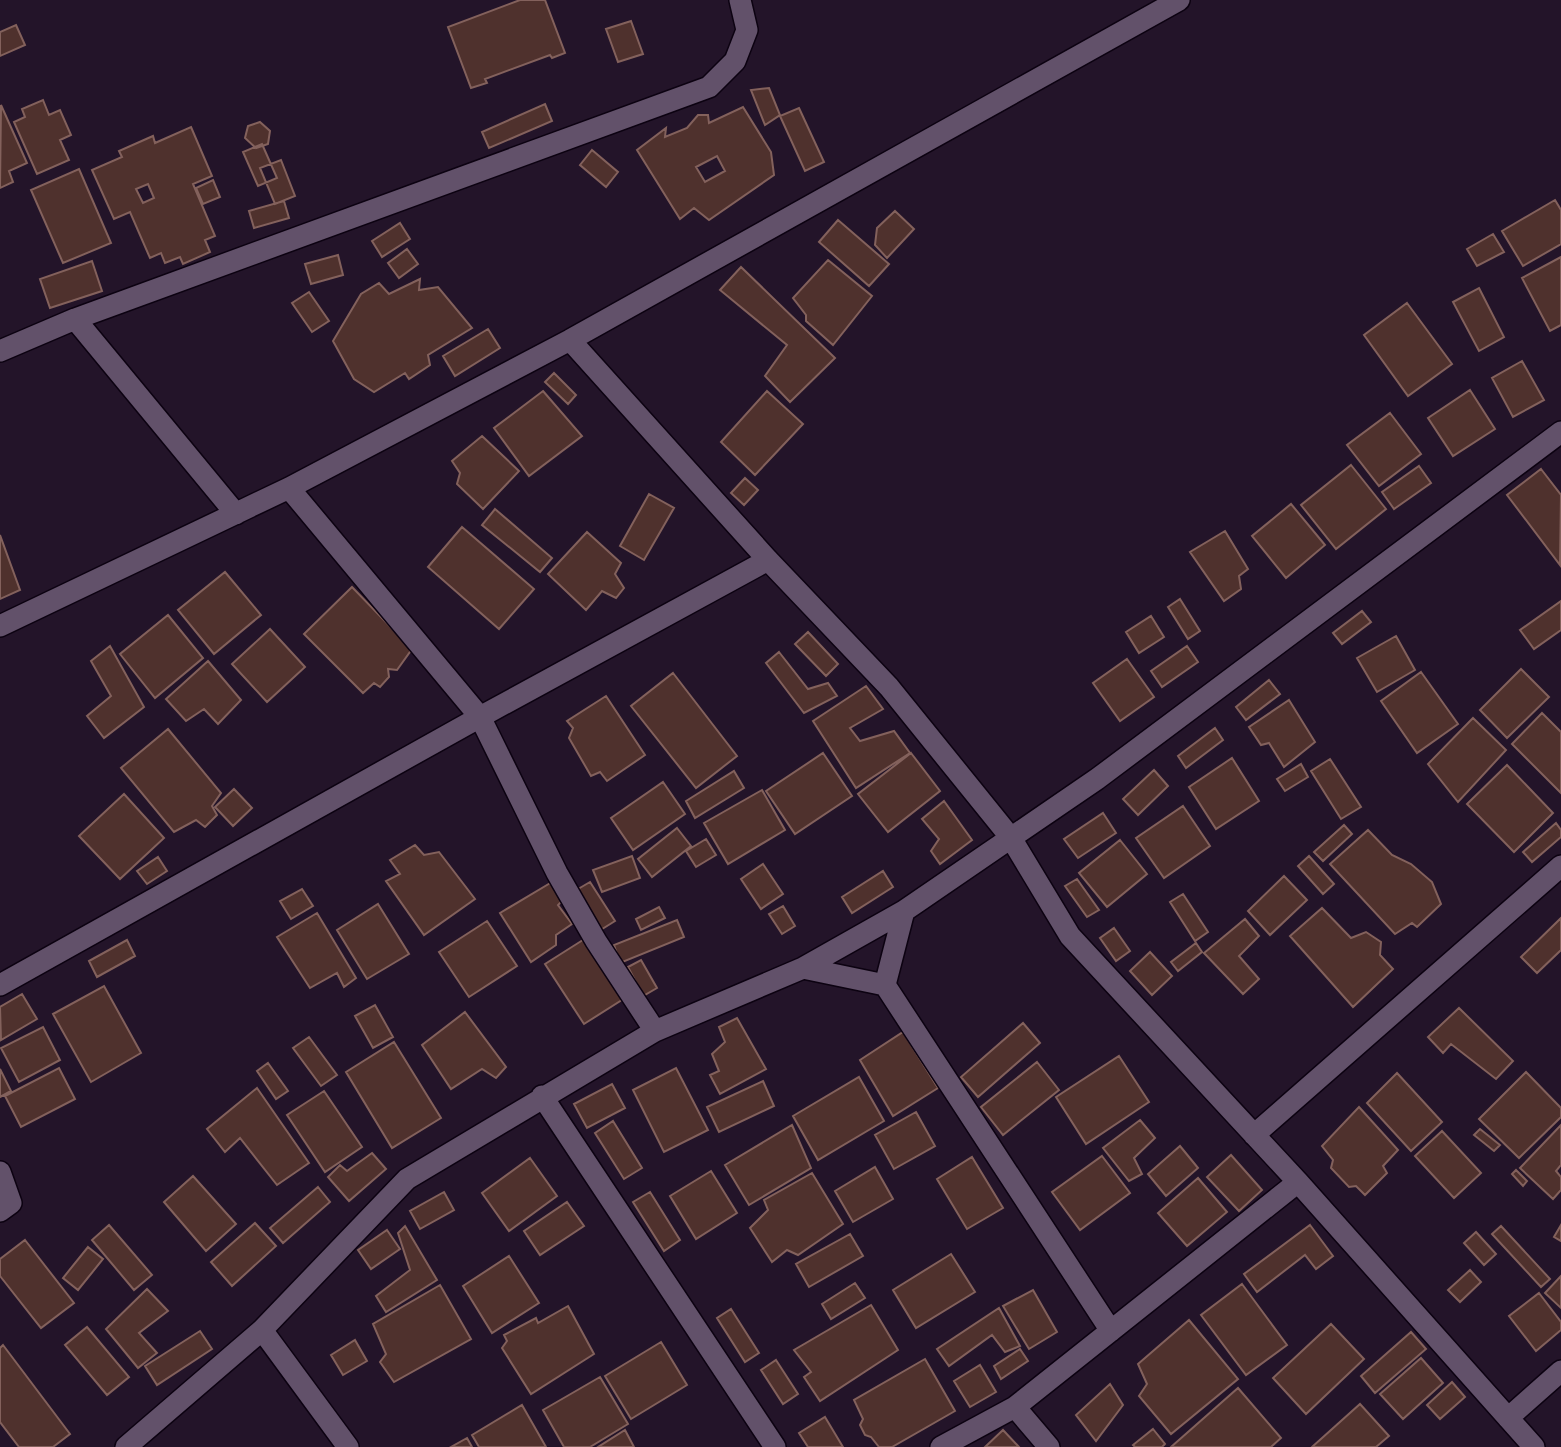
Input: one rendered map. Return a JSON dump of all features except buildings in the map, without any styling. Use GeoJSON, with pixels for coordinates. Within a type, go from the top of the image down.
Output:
{"type":"FeatureCollection","features":[{"type":"Feature","properties":{"kind":"street"},"geometry":{"type":"LineString","coordinates":[[0,351],[75,319],[709,87],[736,61],[747,30],[740,0]]}},
{"type":"Feature","properties":{"kind":"street"},"geometry":{"type":"LineString","coordinates":[[0,626],[289,488],[570,340],[1179,0]]}},
{"type":"Feature","properties":{"kind":"street"},"geometry":{"type":"LineString","coordinates":[[75,319],[236,514]]}},
{"type":"Feature","properties":{"kind":"street"},"geometry":{"type":"LineString","coordinates":[[570,340],[768,560],[889,687],[1011,838],[1070,936],[1298,1182],[1534,1447]]}},
{"type":"Feature","properties":{"kind":"street"},"geometry":{"type":"LineString","coordinates":[[126,1447],[262,1331],[407,1179],[655,1031],[803,968],[904,911],[1097,779],[1561,432]]}},
{"type":"Feature","properties":{"kind":"street"},"geometry":{"type":"LineString","coordinates":[[289,488],[480,717],[557,873],[596,941],[655,1031]]}},
{"type":"Feature","properties":{"kind":"street"},"geometry":{"type":"LineString","coordinates":[[0,985],[768,560]]}},
{"type":"Feature","properties":{"kind":"street"},"geometry":{"type":"LineString","coordinates":[[1254,1135],[1561,866]]}},
{"type":"Feature","properties":{"kind":"street"},"geometry":{"type":"LineString","coordinates":[[885,985],[904,911]]}},
{"type":"Feature","properties":{"kind":"street"},"geometry":{"type":"LineString","coordinates":[[803,968],[885,985],[1111,1331]]}},
{"type":"Feature","properties":{"kind":"street"},"geometry":{"type":"LineString","coordinates":[[542,1096],[775,1447]]}},
{"type":"Feature","properties":{"kind":"street"},"geometry":{"type":"LineString","coordinates":[[0,1172],[11,1203],[0,1211]]}},
{"type":"Feature","properties":{"kind":"street"},"geometry":{"type":"LineString","coordinates":[[941,1447],[1015,1407],[1298,1182]]}},
{"type":"Feature","properties":{"kind":"street"},"geometry":{"type":"LineString","coordinates":[[262,1331],[348,1447]]}},
{"type":"Feature","properties":{"kind":"street"},"geometry":{"type":"LineString","coordinates":[[1508,1418],[1561,1371]]}},
{"type":"Feature","properties":{"kind":"street"},"geometry":{"type":"LineString","coordinates":[[1015,1407],[1049,1447]]}}]}
